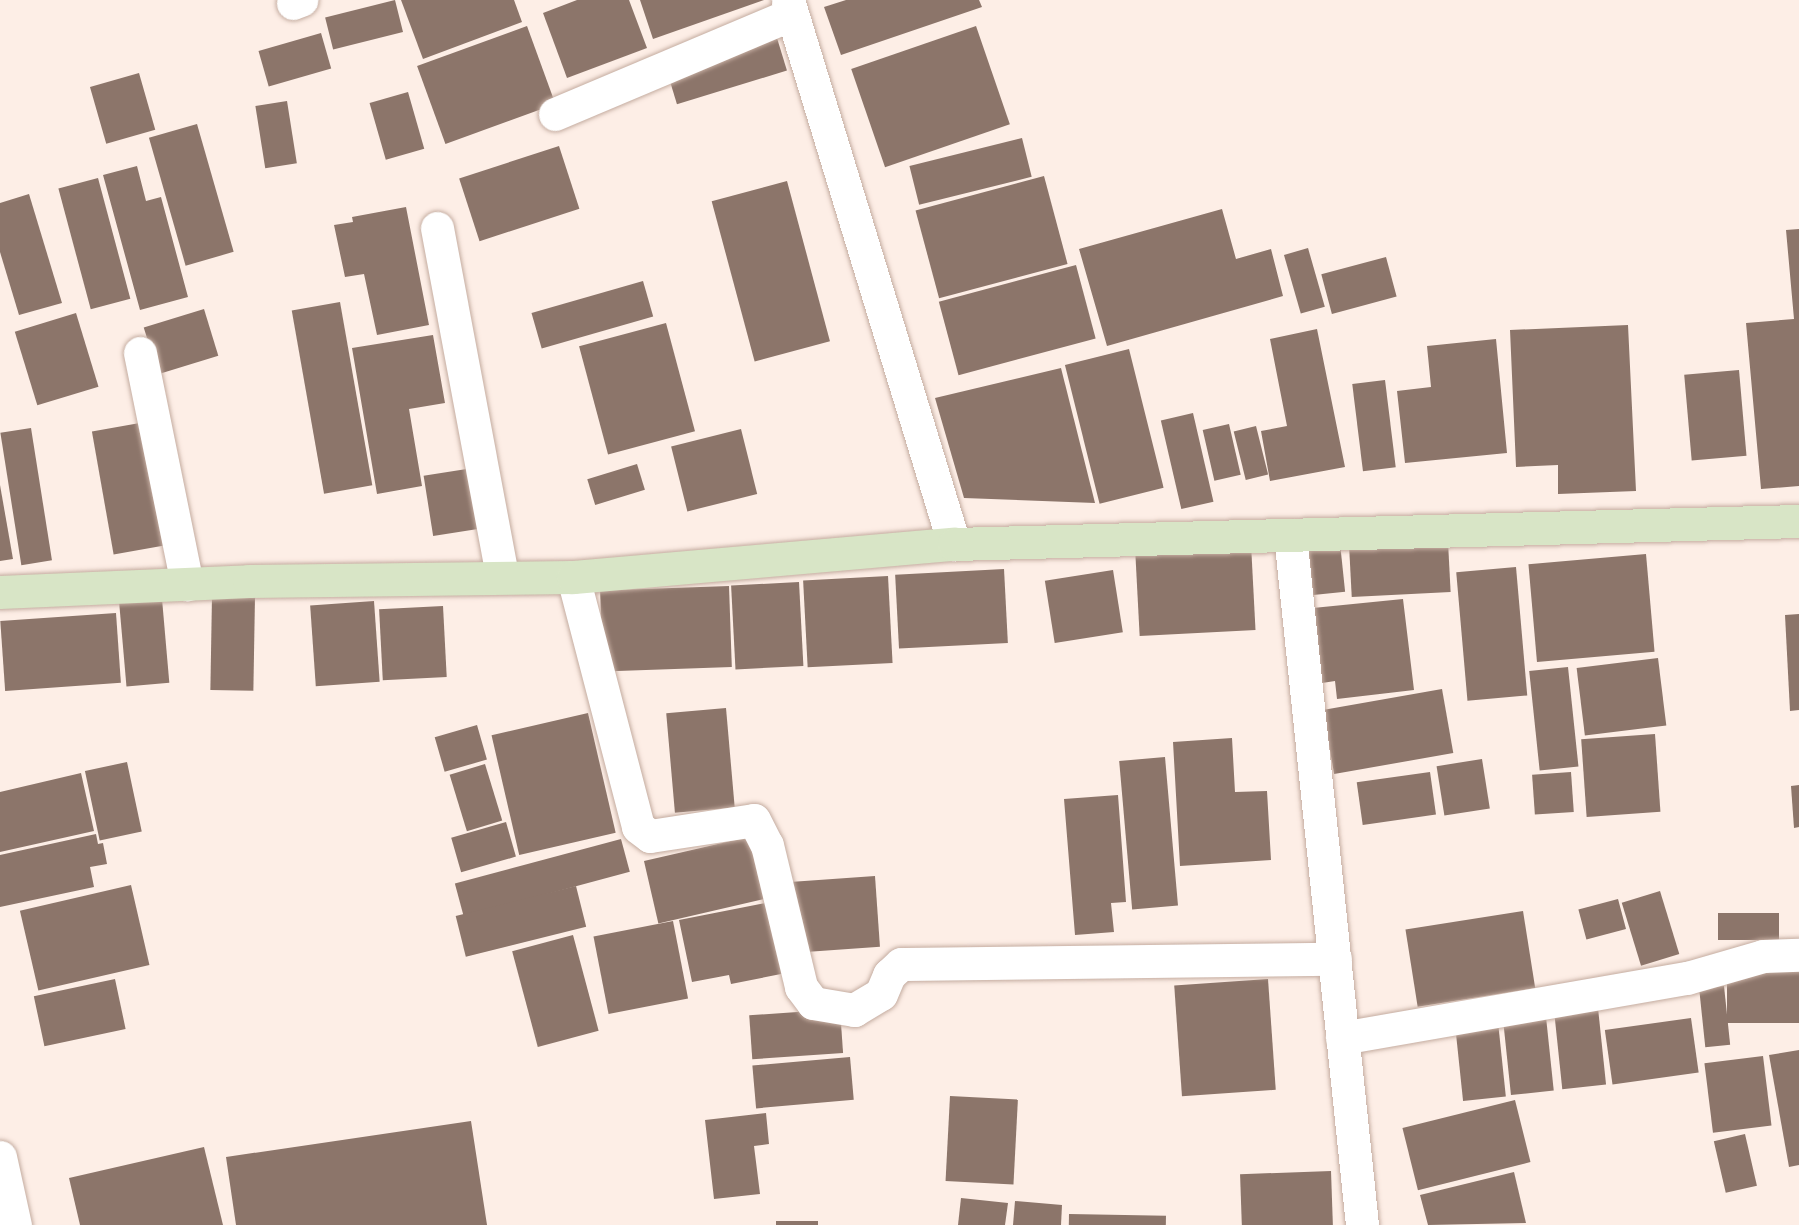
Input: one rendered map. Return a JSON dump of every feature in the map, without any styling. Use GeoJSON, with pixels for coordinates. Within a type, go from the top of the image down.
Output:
{"type":"FeatureCollection","features":[{"type":"Feature","properties":{"kind":"street"},"geometry":{"type":"LineString","coordinates":[[555,114],[790,7],[954,544]]}},
{"type":"Feature","properties":{"kind":"street"},"geometry":{"type":"LineString","coordinates":[[437,228],[502,576]]}},
{"type":"Feature","properties":{"kind":"street"},"geometry":{"type":"LineString","coordinates":[[140,353],[187,584]]}},
{"type":"Feature","properties":{"kind":"street"},"geometry":{"type":"LineString","coordinates":[[0,592],[187,584],[502,576],[573,577],[954,544],[1799,521]]}},
{"type":"Feature","properties":{"kind":"street"},"geometry":{"type":"LineString","coordinates":[[1290,535],[1362,1225]]}},
{"type":"Feature","properties":{"kind":"street"},"geometry":{"type":"LineString","coordinates":[[573,577],[638,827],[650,836],[754,820],[766,845],[801,987],[813,1003],[854,1010],[881,994],[889,975],[901,964],[1335,959]]}},
{"type":"Feature","properties":{"kind":"street"},"geometry":{"type":"LineString","coordinates":[[1342,1038],[1687,978],[1763,956],[1799,955]]}},
{"type":"Feature","properties":{"kind":"street"},"geometry":{"type":"LineString","coordinates":[[0,1157],[9,1213]]}},
{"type":"Feature","properties":{"kind":"building"},"geometry":{"type":"Polygon","coordinates":[[[395,0],[403,32],[333,49],[325,17],[395,0]]]}},
{"type":"Feature","properties":{"kind":"building"},"geometry":{"type":"Polygon","coordinates":[[[401,0],[514,0],[522,22],[423,59],[401,0]]]}},
{"type":"Feature","properties":{"kind":"building"},"geometry":{"type":"Polygon","coordinates":[[[577,0],[629,0],[647,48],[567,78],[543,13],[577,0]]]}},
{"type":"Feature","properties":{"kind":"building"},"geometry":{"type":"Polygon","coordinates":[[[640,0],[764,0],[653,39],[640,0]]]}},
{"type":"Feature","properties":{"kind":"building"},"geometry":{"type":"Polygon","coordinates":[[[846,0],[979,0],[982,7],[841,55],[824,7],[846,0]]]}},
{"type":"Feature","properties":{"kind":"building"},"geometry":{"type":"Polygon","coordinates":[[[527,26],[555,104],[445,144],[417,66],[527,26]]]}},
{"type":"Feature","properties":{"kind":"building"},"geometry":{"type":"Polygon","coordinates":[[[976,26],[1010,124],[885,167],[851,69],[976,26]]]}},
{"type":"Feature","properties":{"kind":"building"},"geometry":{"type":"Polygon","coordinates":[[[321,33],[331,69],[269,86],[259,51],[321,33]]]}},
{"type":"Feature","properties":{"kind":"building"},"geometry":{"type":"Polygon","coordinates":[[[777,38],[787,71],[677,104],[667,72],[777,38]]]}},
{"type":"Feature","properties":{"kind":"building"},"geometry":{"type":"Polygon","coordinates":[[[139,73],[155,130],[106,144],[90,87],[139,73]]]}},
{"type":"Feature","properties":{"kind":"building"},"geometry":{"type":"Polygon","coordinates":[[[408,92],[424,149],[386,160],[370,103],[408,92]]]}},
{"type":"Feature","properties":{"kind":"building"},"geometry":{"type":"Polygon","coordinates":[[[287,101],[297,163],[265,168],[255,106],[287,101]]]}},
{"type":"Feature","properties":{"kind":"building"},"geometry":{"type":"Polygon","coordinates":[[[197,124],[234,252],[186,266],[149,138],[197,124]]]}},
{"type":"Feature","properties":{"kind":"building"},"geometry":{"type":"Polygon","coordinates":[[[1022,138],[1032,177],[919,205],[909,166],[1022,138]]]}},
{"type":"Feature","properties":{"kind":"building"},"geometry":{"type":"Polygon","coordinates":[[[559,146],[579,209],[480,241],[459,178],[559,146]]]}},
{"type":"Feature","properties":{"kind":"building"},"geometry":{"type":"Polygon","coordinates":[[[137,166],[146,201],[161,197],[188,297],[140,310],[103,175],[137,166]]]}},
{"type":"Feature","properties":{"kind":"building"},"geometry":{"type":"Polygon","coordinates":[[[1044,176],[1068,264],[939,298],[916,210],[1044,176]]]}},
{"type":"Feature","properties":{"kind":"building"},"geometry":{"type":"Polygon","coordinates":[[[98,178],[130,299],[91,309],[58,189],[98,178]]]}},
{"type":"Feature","properties":{"kind":"building"},"geometry":{"type":"Polygon","coordinates":[[[787,181],[830,341],[755,362],[712,201],[787,181]]]}},
{"type":"Feature","properties":{"kind":"building"},"geometry":{"type":"Polygon","coordinates":[[[29,194],[62,303],[19,315],[0,252],[0,203],[29,194]]]}},
{"type":"Feature","properties":{"kind":"building"},"geometry":{"type":"Polygon","coordinates":[[[406,207],[429,325],[377,335],[364,274],[345,277],[334,225],[353,222],[352,217],[406,207]]]}},
{"type":"Feature","properties":{"kind":"building"},"geometry":{"type":"Polygon","coordinates":[[[1222,209],[1236,259],[1271,249],[1283,296],[1107,346],[1079,249],[1222,209]]]}},
{"type":"Feature","properties":{"kind":"building"},"geometry":{"type":"Polygon","coordinates":[[[1799,229],[1799,486],[1761,489],[1746,323],[1794,319],[1786,230],[1799,229]]]}},
{"type":"Feature","properties":{"kind":"building"},"geometry":{"type":"Polygon","coordinates":[[[1308,248],[1325,307],[1301,314],[1284,255],[1308,248]]]}},
{"type":"Feature","properties":{"kind":"building"},"geometry":{"type":"Polygon","coordinates":[[[1386,257],[1397,297],[1332,314],[1321,274],[1386,257]]]}},
{"type":"Feature","properties":{"kind":"building"},"geometry":{"type":"Polygon","coordinates":[[[1076,265],[1096,338],[959,375],[939,302],[1076,265]]]}},
{"type":"Feature","properties":{"kind":"building"},"geometry":{"type":"Polygon","coordinates":[[[643,281],[653,317],[542,349],[531,313],[643,281]]]}},
{"type":"Feature","properties":{"kind":"building"},"geometry":{"type":"Polygon","coordinates":[[[340,302],[372,485],[324,494],[292,311],[340,302]]]}},
{"type":"Feature","properties":{"kind":"building"},"geometry":{"type":"Polygon","coordinates":[[[204,309],[218,356],[158,374],[144,327],[204,309]]]}},
{"type":"Feature","properties":{"kind":"building"},"geometry":{"type":"Polygon","coordinates":[[[76,313],[99,387],[37,405],[15,332],[76,313]]]}},
{"type":"Feature","properties":{"kind":"building"},"geometry":{"type":"Polygon","coordinates":[[[666,323],[695,431],[608,454],[579,346],[666,323]]]}},
{"type":"Feature","properties":{"kind":"building"},"geometry":{"type":"Polygon","coordinates":[[[1628,325],[1636,491],[1558,494],[1558,465],[1516,467],[1510,330],[1628,325]]]}},
{"type":"Feature","properties":{"kind":"building"},"geometry":{"type":"Polygon","coordinates":[[[1317,329],[1345,467],[1270,481],[1261,431],[1287,426],[1270,339],[1317,329]]]}},
{"type":"Feature","properties":{"kind":"building"},"geometry":{"type":"Polygon","coordinates":[[[433,335],[445,403],[409,409],[422,486],[377,494],[352,348],[433,335]]]}},
{"type":"Feature","properties":{"kind":"building"},"geometry":{"type":"Polygon","coordinates":[[[1496,339],[1507,453],[1405,463],[1397,391],[1431,387],[1427,346],[1496,339]]]}},
{"type":"Feature","properties":{"kind":"building"},"geometry":{"type":"Polygon","coordinates":[[[1129,349],[1164,488],[1100,504],[1065,365],[1129,349]]]}},
{"type":"Feature","properties":{"kind":"building"},"geometry":{"type":"Polygon","coordinates":[[[1061,368],[1095,503],[964,498],[935,398],[1061,368]]]}},
{"type":"Feature","properties":{"kind":"building"},"geometry":{"type":"Polygon","coordinates":[[[1739,370],[1746,456],[1692,460],[1684,375],[1739,370]]]}},
{"type":"Feature","properties":{"kind":"building"},"geometry":{"type":"Polygon","coordinates":[[[1385,380],[1396,467],[1363,471],[1352,384],[1385,380]]]}},
{"type":"Feature","properties":{"kind":"building"},"geometry":{"type":"Polygon","coordinates":[[[1193,413],[1213,502],[1181,509],[1161,420],[1193,413]]]}},
{"type":"Feature","properties":{"kind":"building"},"geometry":{"type":"Polygon","coordinates":[[[151,421],[173,544],[114,555],[92,431],[151,421]]]}},
{"type":"Feature","properties":{"kind":"building"},"geometry":{"type":"Polygon","coordinates":[[[1229,424],[1241,475],[1214,481],[1203,430],[1229,424]]]}},
{"type":"Feature","properties":{"kind":"building"},"geometry":{"type":"Polygon","coordinates":[[[1256,426],[1268,475],[1246,480],[1234,432],[1256,426]]]}},
{"type":"Feature","properties":{"kind":"building"},"geometry":{"type":"Polygon","coordinates":[[[31,428],[52,560],[21,565],[0,433],[31,428]]]}},
{"type":"Feature","properties":{"kind":"building"},"geometry":{"type":"Polygon","coordinates":[[[741,429],[757,494],[687,511],[671,446],[741,429]]]}},
{"type":"Feature","properties":{"kind":"building"},"geometry":{"type":"Polygon","coordinates":[[[637,464],[645,490],[595,505],[587,479],[637,464]]]}},
{"type":"Feature","properties":{"kind":"building"},"geometry":{"type":"Polygon","coordinates":[[[473,468],[483,528],[433,536],[424,476],[473,468]]]}},
{"type":"Feature","properties":{"kind":"building"},"geometry":{"type":"Polygon","coordinates":[[[0,485],[13,559],[0,561],[0,485]]]}},
{"type":"Feature","properties":{"kind":"building"},"geometry":{"type":"Polygon","coordinates":[[[1448,542],[1451,592],[1352,597],[1349,547],[1448,542]]]}},
{"type":"Feature","properties":{"kind":"building"},"geometry":{"type":"Polygon","coordinates":[[[1340,543],[1345,592],[1313,595],[1308,546],[1340,543]]]}},
{"type":"Feature","properties":{"kind":"building"},"geometry":{"type":"Polygon","coordinates":[[[1251,544],[1256,630],[1140,636],[1135,550],[1251,544]]]}},
{"type":"Feature","properties":{"kind":"building"},"geometry":{"type":"Polygon","coordinates":[[[1646,554],[1655,652],[1537,662],[1528,564],[1646,554]]]}},
{"type":"Feature","properties":{"kind":"building"},"geometry":{"type":"Polygon","coordinates":[[[1516,567],[1527,696],[1467,701],[1456,572],[1516,567]]]}},
{"type":"Feature","properties":{"kind":"building"},"geometry":{"type":"Polygon","coordinates":[[[1004,569],[1008,643],[899,649],[895,575],[1004,569]]]}},
{"type":"Feature","properties":{"kind":"building"},"geometry":{"type":"Polygon","coordinates":[[[1113,570],[1123,632],[1055,643],[1045,581],[1113,570]]]}},
{"type":"Feature","properties":{"kind":"building"},"geometry":{"type":"Polygon","coordinates":[[[888,576],[893,663],[808,667],[803,580],[888,576]]]}},
{"type":"Feature","properties":{"kind":"building"},"geometry":{"type":"Polygon","coordinates":[[[799,582],[803,666],[735,669],[731,586],[799,582]]]}},
{"type":"Feature","properties":{"kind":"building"},"geometry":{"type":"Polygon","coordinates":[[[729,586],[732,667],[603,671],[600,591],[729,586]]]}},
{"type":"Feature","properties":{"kind":"building"},"geometry":{"type":"Polygon","coordinates":[[[212,596],[255,597],[253,691],[210,690],[212,596]]]}},
{"type":"Feature","properties":{"kind":"building"},"geometry":{"type":"Polygon","coordinates":[[[162,599],[169,683],[126,686],[119,603],[162,599]]]}},
{"type":"Feature","properties":{"kind":"building"},"geometry":{"type":"Polygon","coordinates":[[[1403,599],[1414,690],[1337,699],[1335,681],[1322,683],[1313,608],[1403,599]]]}},
{"type":"Feature","properties":{"kind":"building"},"geometry":{"type":"Polygon","coordinates":[[[374,601],[380,682],[316,686],[310,605],[374,601]]]}},
{"type":"Feature","properties":{"kind":"building"},"geometry":{"type":"Polygon","coordinates":[[[443,606],[447,677],[383,680],[379,609],[443,606]]]}},
{"type":"Feature","properties":{"kind":"building"},"geometry":{"type":"Polygon","coordinates":[[[116,613],[121,683],[5,691],[0,621],[116,613]]]}},
{"type":"Feature","properties":{"kind":"building"},"geometry":{"type":"Polygon","coordinates":[[[1799,614],[1799,710],[1790,711],[1785,615],[1799,614]]]}},
{"type":"Feature","properties":{"kind":"building"},"geometry":{"type":"Polygon","coordinates":[[[1658,658],[1666,725],[1585,735],[1577,668],[1658,658]]]}},
{"type":"Feature","properties":{"kind":"building"},"geometry":{"type":"Polygon","coordinates":[[[1568,667],[1578,766],[1540,771],[1529,671],[1568,667]]]}},
{"type":"Feature","properties":{"kind":"building"},"geometry":{"type":"Polygon","coordinates":[[[1442,689],[1453,753],[1334,774],[1323,710],[1442,689]]]}},
{"type":"Feature","properties":{"kind":"building"},"geometry":{"type":"Polygon","coordinates":[[[726,708],[735,808],[675,813],[666,713],[726,708]]]}},
{"type":"Feature","properties":{"kind":"building"},"geometry":{"type":"Polygon","coordinates":[[[588,713],[616,833],[519,855],[492,735],[588,713]]]}},
{"type":"Feature","properties":{"kind":"building"},"geometry":{"type":"Polygon","coordinates":[[[477,725],[487,760],[445,772],[435,737],[477,725]]]}},
{"type":"Feature","properties":{"kind":"building"},"geometry":{"type":"Polygon","coordinates":[[[1655,734],[1660,812],[1587,817],[1581,739],[1655,734]]]}},
{"type":"Feature","properties":{"kind":"building"},"geometry":{"type":"Polygon","coordinates":[[[1232,738],[1235,792],[1267,791],[1271,860],[1180,866],[1173,742],[1232,738]]]}},
{"type":"Feature","properties":{"kind":"building"},"geometry":{"type":"Polygon","coordinates":[[[1165,757],[1178,905],[1132,909],[1119,761],[1165,757]]]}},
{"type":"Feature","properties":{"kind":"building"},"geometry":{"type":"Polygon","coordinates":[[[1482,759],[1490,808],[1444,816],[1437,766],[1482,759]]]}},
{"type":"Feature","properties":{"kind":"building"},"geometry":{"type":"Polygon","coordinates":[[[127,762],[142,831],[100,840],[85,771],[127,762]]]}},
{"type":"Feature","properties":{"kind":"building"},"geometry":{"type":"Polygon","coordinates":[[[485,764],[502,820],[467,831],[450,775],[485,764]]]}},
{"type":"Feature","properties":{"kind":"building"},"geometry":{"type":"Polygon","coordinates":[[[1430,772],[1436,815],[1363,825],[1357,782],[1430,772]]]}},
{"type":"Feature","properties":{"kind":"building"},"geometry":{"type":"Polygon","coordinates":[[[1571,772],[1574,812],[1535,815],[1532,775],[1571,772]]]}},
{"type":"Feature","properties":{"kind":"building"},"geometry":{"type":"Polygon","coordinates":[[[81,773],[94,831],[0,852],[0,792],[81,773]]]}},
{"type":"Feature","properties":{"kind":"building"},"geometry":{"type":"Polygon","coordinates":[[[1799,785],[1799,827],[1794,828],[1791,786],[1799,785]]]}},
{"type":"Feature","properties":{"kind":"building"},"geometry":{"type":"Polygon","coordinates":[[[1118,795],[1126,902],[1111,903],[1114,932],[1075,935],[1064,799],[1118,795]]]}},
{"type":"Feature","properties":{"kind":"building"},"geometry":{"type":"Polygon","coordinates":[[[506,822],[516,857],[461,872],[451,838],[506,822]]]}},
{"type":"Feature","properties":{"kind":"building"},"geometry":{"type":"Polygon","coordinates":[[[96,834],[98,844],[103,843],[107,864],[90,867],[94,887],[0,907],[0,855],[96,834]]]}},
{"type":"Feature","properties":{"kind":"building"},"geometry":{"type":"Polygon","coordinates":[[[757,835],[771,897],[658,923],[644,861],[757,835]]]}},
{"type":"Feature","properties":{"kind":"building"},"geometry":{"type":"Polygon","coordinates":[[[621,839],[630,872],[464,916],[455,884],[621,839]]]}},
{"type":"Feature","properties":{"kind":"building"},"geometry":{"type":"Polygon","coordinates":[[[875,876],[880,947],[795,953],[790,882],[875,876]]]}},
{"type":"Feature","properties":{"kind":"building"},"geometry":{"type":"Polygon","coordinates":[[[131,885],[149,965],[38,991],[20,911],[131,885]]]}},
{"type":"Feature","properties":{"kind":"building"},"geometry":{"type":"Polygon","coordinates":[[[576,886],[586,927],[466,957],[456,916],[576,886]]]}},
{"type":"Feature","properties":{"kind":"building"},"geometry":{"type":"Polygon","coordinates":[[[1660,891],[1679,954],[1641,966],[1622,903],[1660,891]]]}},
{"type":"Feature","properties":{"kind":"building"},"geometry":{"type":"Polygon","coordinates":[[[1618,899],[1626,929],[1586,940],[1578,910],[1618,899]]]}},
{"type":"Feature","properties":{"kind":"building"},"geometry":{"type":"Polygon","coordinates":[[[771,902],[786,973],[731,984],[729,975],[692,982],[679,920],[771,902]]]}},
{"type":"Feature","properties":{"kind":"building"},"geometry":{"type":"Polygon","coordinates":[[[1523,911],[1535,988],[1418,1007],[1405,930],[1523,911]]]}},
{"type":"Feature","properties":{"kind":"building"},"geometry":{"type":"Polygon","coordinates":[[[1718,913],[1779,913],[1779,940],[1718,940],[1718,913]]]}},
{"type":"Feature","properties":{"kind":"building"},"geometry":{"type":"Polygon","coordinates":[[[673,921],[688,999],[609,1014],[593,936],[673,921]]]}},
{"type":"Feature","properties":{"kind":"building"},"geometry":{"type":"Polygon","coordinates":[[[573,935],[599,1031],[538,1047],[512,951],[573,935]]]}},
{"type":"Feature","properties":{"kind":"building"},"geometry":{"type":"Polygon","coordinates":[[[1727,965],[1799,965],[1799,1023],[1727,1023],[1727,965]]]}},
{"type":"Feature","properties":{"kind":"building"},"geometry":{"type":"Polygon","coordinates":[[[115,979],[126,1029],[44,1046],[34,996],[115,979]]]}},
{"type":"Feature","properties":{"kind":"building"},"geometry":{"type":"Polygon","coordinates":[[[1268,979],[1276,1090],[1182,1096],[1174,986],[1268,979]]]}},
{"type":"Feature","properties":{"kind":"building"},"geometry":{"type":"Polygon","coordinates":[[[1724,986],[1730,1045],[1705,1047],[1699,989],[1724,986]]]}},
{"type":"Feature","properties":{"kind":"building"},"geometry":{"type":"Polygon","coordinates":[[[1598,1008],[1606,1085],[1562,1089],[1554,1013],[1598,1008]]]}},
{"type":"Feature","properties":{"kind":"building"},"geometry":{"type":"Polygon","coordinates":[[[840,1009],[843,1053],[752,1059],[749,1015],[840,1009]]]}},
{"type":"Feature","properties":{"kind":"building"},"geometry":{"type":"Polygon","coordinates":[[[1546,1017],[1554,1091],[1511,1095],[1503,1021],[1546,1017]]]}},
{"type":"Feature","properties":{"kind":"building"},"geometry":{"type":"Polygon","coordinates":[[[1691,1018],[1699,1072],[1613,1085],[1605,1030],[1691,1018]]]}},
{"type":"Feature","properties":{"kind":"building"},"geometry":{"type":"Polygon","coordinates":[[[1498,1022],[1506,1097],[1463,1101],[1455,1026],[1498,1022]]]}},
{"type":"Feature","properties":{"kind":"building"},"geometry":{"type":"Polygon","coordinates":[[[1799,1050],[1799,1165],[1789,1167],[1769,1055],[1799,1050]]]}},
{"type":"Feature","properties":{"kind":"building"},"geometry":{"type":"Polygon","coordinates":[[[1763,1056],[1772,1125],[1713,1133],[1704,1063],[1763,1056]]]}},
{"type":"Feature","properties":{"kind":"building"},"geometry":{"type":"Polygon","coordinates":[[[850,1057],[854,1100],[756,1108],[752,1066],[850,1057]]]}},
{"type":"Feature","properties":{"kind":"building"},"geometry":{"type":"Polygon","coordinates":[[[950,1096],[1018,1100],[1013,1184],[946,1181],[950,1096]]]}},
{"type":"Feature","properties":{"kind":"building"},"geometry":{"type":"Polygon","coordinates":[[[1515,1100],[1530,1162],[1418,1190],[1402,1128],[1515,1100]]]}},
{"type":"Feature","properties":{"kind":"building"},"geometry":{"type":"Polygon","coordinates":[[[766,1113],[769,1144],[754,1146],[760,1194],[714,1199],[705,1120],[766,1113]]]}},
{"type":"Feature","properties":{"kind":"building"},"geometry":{"type":"Polygon","coordinates":[[[471,1121],[487,1225],[236,1225],[226,1157],[471,1121]]]}},
{"type":"Feature","properties":{"kind":"building"},"geometry":{"type":"Polygon","coordinates":[[[1745,1134],[1757,1186],[1726,1193],[1714,1141],[1745,1134]]]}},
{"type":"Feature","properties":{"kind":"building"},"geometry":{"type":"Polygon","coordinates":[[[204,1147],[223,1225],[80,1225],[69,1178],[204,1147]]]}},
{"type":"Feature","properties":{"kind":"building"},"geometry":{"type":"Polygon","coordinates":[[[1331,1171],[1333,1225],[1242,1225],[1240,1174],[1331,1171]]]}},
{"type":"Feature","properties":{"kind":"building"},"geometry":{"type":"Polygon","coordinates":[[[1514,1172],[1526,1223],[1428,1225],[1420,1195],[1514,1172]]]}},
{"type":"Feature","properties":{"kind":"building"},"geometry":{"type":"Polygon","coordinates":[[[961,1198],[1008,1203],[1005,1225],[958,1225],[961,1198]]]}},
{"type":"Feature","properties":{"kind":"building"},"geometry":{"type":"Polygon","coordinates":[[[1015,1201],[1062,1205],[1061,1225],[1013,1225],[1015,1201]]]}},
{"type":"Feature","properties":{"kind":"building"},"geometry":{"type":"Polygon","coordinates":[[[1069,1214],[1166,1216],[1166,1225],[1069,1225],[1069,1214]]]}},
{"type":"Feature","properties":{"kind":"building"},"geometry":{"type":"Polygon","coordinates":[[[776,1221],[818,1221],[818,1225],[776,1225],[776,1221]]]}}]}
